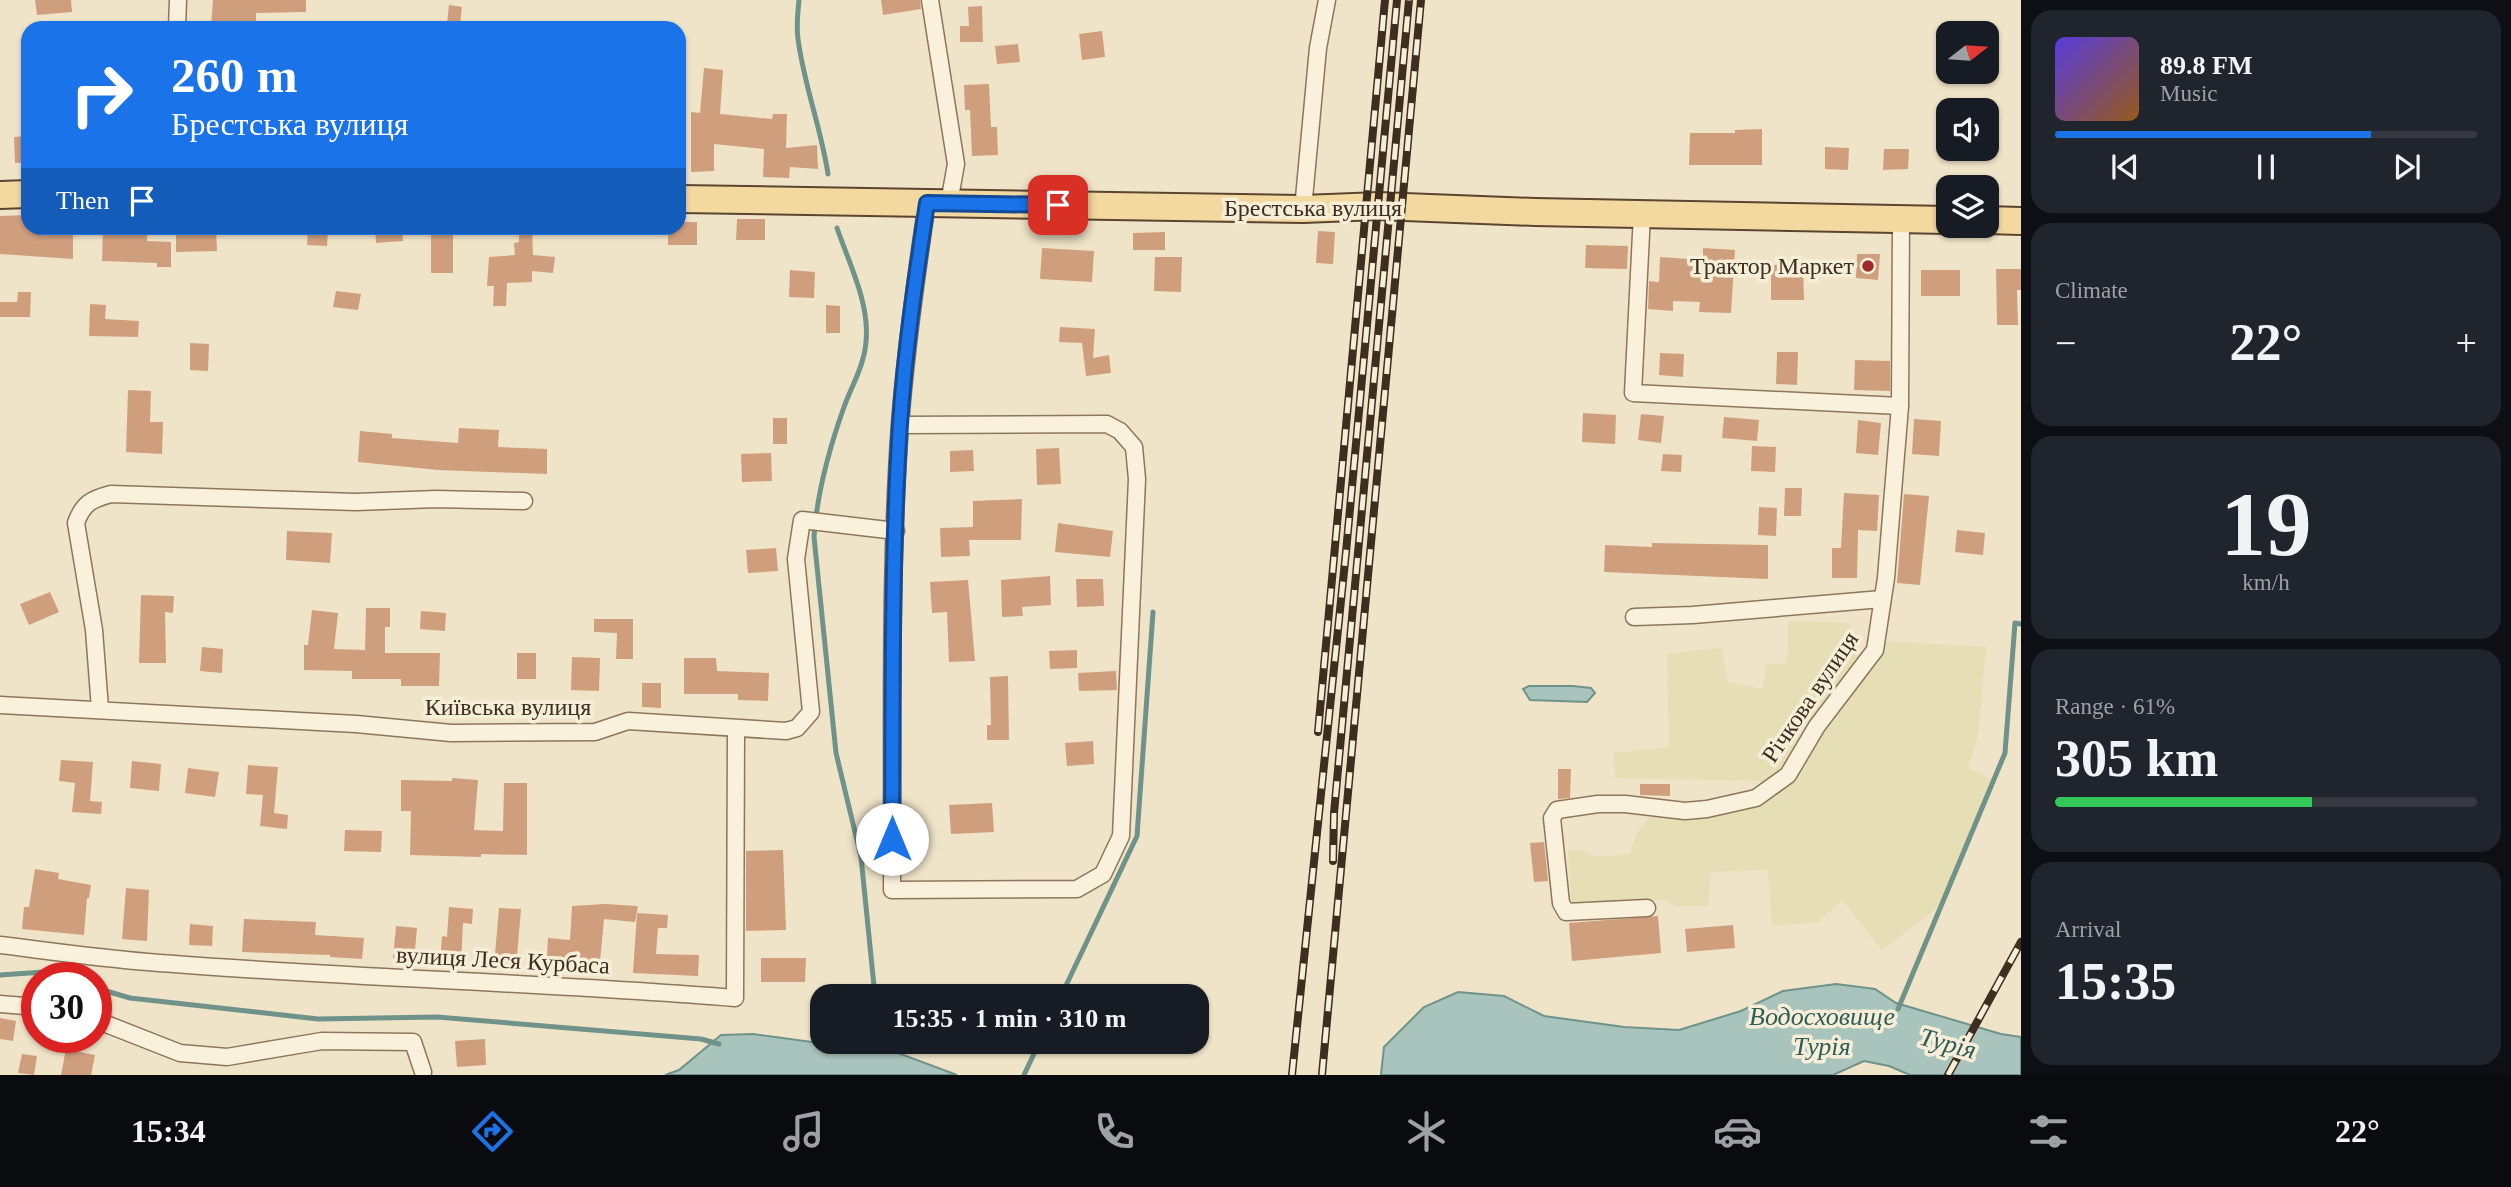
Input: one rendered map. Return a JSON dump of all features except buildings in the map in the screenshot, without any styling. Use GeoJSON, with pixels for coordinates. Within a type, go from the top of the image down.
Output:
{"type":"FeatureCollection","features":[{"type":"Feature","properties":{"kind":"main road"},"geometry":{"type":"LineString","coordinates":[[0,195],[21,194]]}},
{"type":"Feature","properties":{"kind":"main road","name":"Брестська вулиця"},"geometry":{"type":"LineString","coordinates":[[686,199],[1303,209],[1379,206],[1936,220]]}},
{"type":"Feature","properties":{"kind":"main road"},"geometry":{"type":"LineString","coordinates":[[1999,220],[2021,221]]}},
{"type":"Feature","properties":{"kind":"street"},"geometry":{"type":"LineString","coordinates":[[177,21],[178,0]]}},
{"type":"Feature","properties":{"kind":"street"},"geometry":{"type":"LineString","coordinates":[[900,425],[1107,424],[1121,431],[1135,447],[1137,479],[1121,836],[1103,874],[1077,889],[892,890],[896,531],[900,425],[911,300],[938,203],[956,164],[930,0]]}},
{"type":"Feature","properties":{"kind":"street"},"geometry":{"type":"LineString","coordinates":[[1303,209],[1318,48],[1327,0]]}},
{"type":"Feature","properties":{"kind":"street"},"geometry":{"type":"LineString","coordinates":[[1642,214],[1633,393],[1900,406]]}},
{"type":"Feature","properties":{"kind":"street","name":"Річкова вулиця"},"geometry":{"type":"LineString","coordinates":[[1647,908],[1566,912],[1561,903],[1552,818],[1557,810],[1611,804],[1685,811],[1738,803],[1767,791],[1788,775],[1817,726],[1875,650],[1886,578],[1900,406],[1902,219]]}},
{"type":"Feature","properties":{"kind":"street"},"geometry":{"type":"LineString","coordinates":[[100,709],[94,630],[76,523],[81,508],[93,499],[111,494],[356,502],[436,499],[524,501]]}},
{"type":"Feature","properties":{"kind":"street","name":"Київська вулиця"},"geometry":{"type":"LineString","coordinates":[[0,705],[356,723],[451,733],[595,732],[628,721],[736,730],[786,731],[797,728],[811,712],[796,559],[799,529],[804,519],[896,531]]}},
{"type":"Feature","properties":{"kind":"street","name":"Річкова вулиця"},"geometry":{"type":"LineString","coordinates":[[1634,617],[1693,615],[1882,599]]}},
{"type":"Feature","properties":{"kind":"street","name":"вулиця Леся Курбаса"},"geometry":{"type":"LineString","coordinates":[[0,945],[146,962],[584,986],[735,998],[736,730]]}},
{"type":"Feature","properties":{"kind":"street"},"geometry":{"type":"LineString","coordinates":[[0,1004],[21,1006]]}},
{"type":"Feature","properties":{"kind":"street"},"geometry":{"type":"LineString","coordinates":[[112,1026],[180,1053],[227,1057],[322,1041],[413,1042],[424,1072]]}},
{"type":"Feature","properties":{"kind":"shaded area"},"geometry":{"type":"Polygon","coordinates":[[[1788,621],[1851,623],[1849,651],[1879,657],[1885,641],[1986,647],[1978,737],[1968,768],[1995,781],[1941,905],[1882,950],[1842,900],[1818,922],[1772,926],[1768,870],[1711,872],[1708,906],[1674,906],[1665,900],[1572,907],[1568,850],[1582,850],[1596,857],[1629,854],[1638,831],[1649,817],[1733,813],[1761,803],[1760,781],[1615,778],[1614,753],[1669,747],[1667,654],[1721,648],[1728,682],[1762,689],[1767,664],[1785,664],[1788,653],[1788,621]]]}},
{"type":"Feature","properties":{"kind":"water"},"geometry":{"type":"Polygon","coordinates":[[[1529,686],[1573,686],[1591,688],[1595,693],[1587,702],[1530,700],[1523,689],[1529,686]]]}},
{"type":"Feature","properties":{"kind":"water","name":"Водосховище Турія"},"geometry":{"type":"Polygon","coordinates":[[[1836,984],[1875,989],[1896,1003],[2001,1034],[2021,1037],[2021,1075],[1910,1075],[1889,1066],[1864,1061],[1833,1075],[1381,1075],[1384,1047],[1424,1007],[1458,992],[1504,996],[1544,1016],[1624,1027],[1679,1030],[1741,1011],[1783,991],[1836,984]]]}},
{"type":"Feature","properties":{"kind":"water"},"geometry":{"type":"Polygon","coordinates":[[[753,1034],[810,1042],[810,1054],[901,1054],[957,1075],[665,1075],[679,1070],[721,1035],[753,1034]]]}},
{"type":"Feature","properties":{"kind":"waterway"},"geometry":{"type":"LineString","coordinates":[[799,0],[797,29],[801,56],[828,174]]}},
{"type":"Feature","properties":{"kind":"waterway"},"geometry":{"type":"LineString","coordinates":[[837,228],[862,298],[866,342],[829,455],[821,487],[814,537],[836,753],[861,857],[874,984]]}},
{"type":"Feature","properties":{"kind":"waterway"},"geometry":{"type":"LineString","coordinates":[[1067,984],[1137,836],[1153,612]]}},
{"type":"Feature","properties":{"kind":"waterway"},"geometry":{"type":"LineString","coordinates":[[1898,1009],[2005,753],[2015,623],[2021,624]]}},
{"type":"Feature","properties":{"kind":"waterway"},"geometry":{"type":"LineString","coordinates":[[0,975],[21,974]]}},
{"type":"Feature","properties":{"kind":"waterway"},"geometry":{"type":"LineString","coordinates":[[112,993],[130,998],[318,1019],[437,1017],[701,1039],[719,1044]]}},
{"type":"Feature","properties":{"kind":"waterway"},"geometry":{"type":"LineString","coordinates":[[1024,1075],[1034,1054]]}},
{"type":"Feature","properties":{"kind":"railway"},"geometry":{"type":"LineString","coordinates":[[1318,732],[1385,0]]}},
{"type":"Feature","properties":{"kind":"railway"},"geometry":{"type":"LineString","coordinates":[[1292,1075],[1346,552],[1397,0]]}},
{"type":"Feature","properties":{"kind":"railway"},"geometry":{"type":"LineString","coordinates":[[1333,861],[1334,813],[1409,0]]}},
{"type":"Feature","properties":{"kind":"railway"},"geometry":{"type":"LineString","coordinates":[[1322,1075],[1421,0]]}},
{"type":"Feature","properties":{"kind":"railway"},"geometry":{"type":"LineString","coordinates":[[1948,1075],[2021,942]]}},
{"type":"Feature","properties":{"kind":"place","name":"Трактор Маркет"},"geometry":{"type":"Point","coordinates":[1868,266]}},
{"type":"Feature","properties":{"kind":"route"},"geometry":{"type":"LineString","coordinates":[[892,839],[893,648],[900,425],[911,300],[927,203],[1058,205]]}},
{"type":"Feature","properties":{"kind":"water label","name":"Турія"},"geometry":{"type":"Point","coordinates":[1948,1043]}}]}
